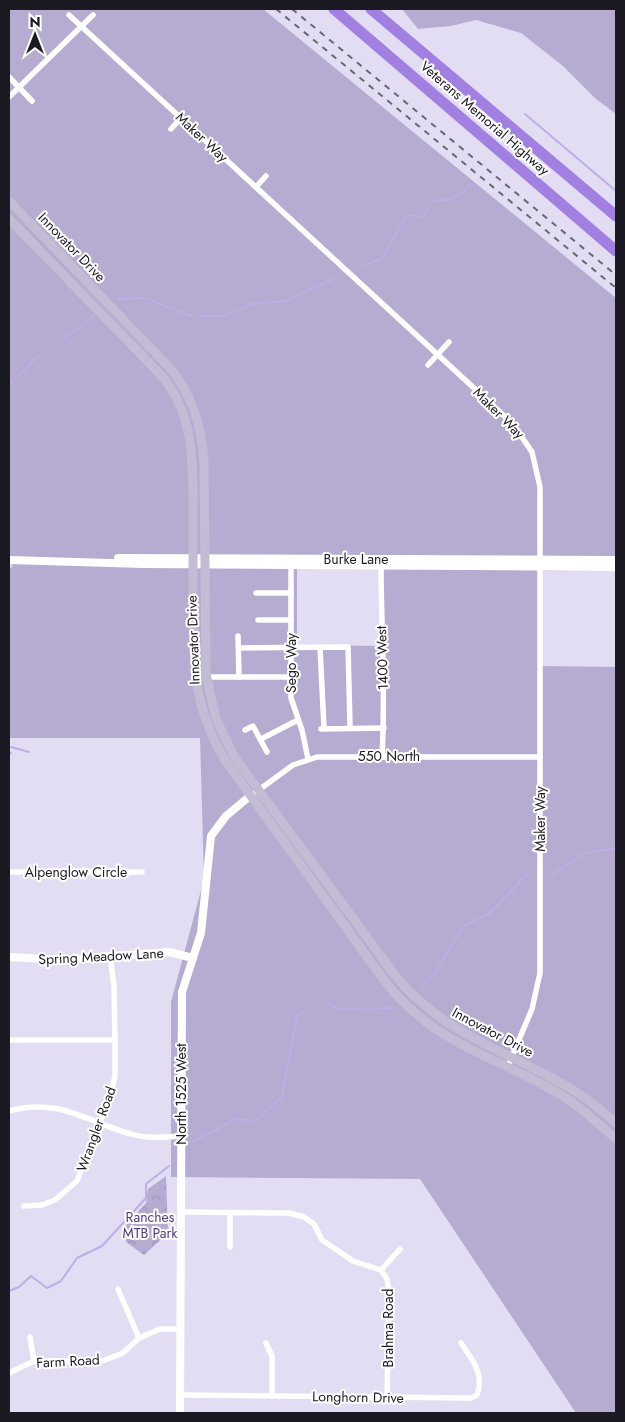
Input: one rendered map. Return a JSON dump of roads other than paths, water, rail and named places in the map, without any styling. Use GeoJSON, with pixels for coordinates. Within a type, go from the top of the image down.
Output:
{"type":"FeatureCollection","features":[{"type":"Feature","properties":{"kind":"highway","name":"Veterans Memorial Highway"},"geometry":{"type":"LineString","coordinates":[[334,9],[616,251]]}},
{"type":"Feature","properties":{"kind":"highway","name":"Veterans Memorial Highway"},"geometry":{"type":"LineString","coordinates":[[371,9],[616,216]]}},
{"type":"Feature","properties":{"kind":"main road","name":"Innovator Drive"},"geometry":{"type":"LineString","coordinates":[[9,201],[169,366],[184,387],[197,417],[204,452],[206,676],[212,707],[223,736],[235,758],[408,992],[450,1026],[571,1088],[616,1123]]}},
{"type":"Feature","properties":{"kind":"main road","name":"Innovator Drive"},"geometry":{"type":"LineString","coordinates":[[9,219],[161,375],[176,394],[188,425],[193,450],[193,662],[200,707],[217,747],[250,796],[384,980],[404,1004],[440,1033],[565,1098],[616,1139]]}},
{"type":"Feature","properties":{"kind":"street","name":"Maker Way"},"geometry":{"type":"LineString","coordinates":[[69,15],[513,424],[529,445],[535,458],[540,480],[539,983],[529,1017],[507,1068]]}},
{"type":"Feature","properties":{"kind":"street"},"geometry":{"type":"LineString","coordinates":[[9,97],[93,15]]}},
{"type":"Feature","properties":{"kind":"street"},"geometry":{"type":"LineString","coordinates":[[9,78],[32,102]]}},
{"type":"Feature","properties":{"kind":"street"},"geometry":{"type":"LineString","coordinates":[[171,129],[182,118]]}},
{"type":"Feature","properties":{"kind":"street"},"geometry":{"type":"LineString","coordinates":[[256,187],[266,176]]}},
{"type":"Feature","properties":{"kind":"street"},"geometry":{"type":"LineString","coordinates":[[428,365],[449,342]]}},
{"type":"Feature","properties":{"kind":"street","name":"Burke Lane"},"geometry":{"type":"LineString","coordinates":[[9,560],[96,561],[133,558],[193,561],[540,563],[616,560]]}},
{"type":"Feature","properties":{"kind":"street","name":"Burke Lane"},"geometry":{"type":"LineString","coordinates":[[204,561],[291,565],[381,562]]}},
{"type":"Feature","properties":{"kind":"street","name":"1400 West"},"geometry":{"type":"LineString","coordinates":[[381,562],[384,728],[382,756]]}},
{"type":"Feature","properties":{"kind":"street","name":"Burke Lane"},"geometry":{"type":"LineString","coordinates":[[540,563],[616,567]]}},
{"type":"Feature","properties":{"kind":"street","name":"Sego Way"},"geometry":{"type":"LineString","coordinates":[[291,565],[290,698],[302,730],[308,759]]}},
{"type":"Feature","properties":{"kind":"street"},"geometry":{"type":"LineString","coordinates":[[256,593],[291,593]]}},
{"type":"Feature","properties":{"kind":"street"},"geometry":{"type":"LineString","coordinates":[[258,620],[291,620]]}},
{"type":"Feature","properties":{"kind":"street"},"geometry":{"type":"LineString","coordinates":[[238,636],[238,677]]}},
{"type":"Feature","properties":{"kind":"street"},"geometry":{"type":"LineString","coordinates":[[320,647],[322,728],[350,726],[384,728]]}},
{"type":"Feature","properties":{"kind":"street"},"geometry":{"type":"LineString","coordinates":[[238,648],[348,647],[350,726]]}},
{"type":"Feature","properties":{"kind":"street"},"geometry":{"type":"LineString","coordinates":[[206,676],[291,677]]}},
{"type":"Feature","properties":{"kind":"street"},"geometry":{"type":"LineString","coordinates":[[261,739],[298,720]]}},
{"type":"Feature","properties":{"kind":"street"},"geometry":{"type":"LineString","coordinates":[[246,730],[253,726],[267,752]]}},
{"type":"Feature","properties":{"kind":"street","name":"550 North"},"geometry":{"type":"LineString","coordinates":[[250,796],[294,765],[308,759],[382,756],[540,757]]}},
{"type":"Feature","properties":{"kind":"street","name":"North 1525 West"},"geometry":{"type":"LineString","coordinates":[[180,1413],[182,999],[185,978],[201,933],[211,836],[221,820],[250,796]]}},
{"type":"Feature","properties":{"kind":"street","name":"Alpenglow Circle"},"geometry":{"type":"LineString","coordinates":[[9,872],[142,872]]}},
{"type":"Feature","properties":{"kind":"street","name":"Spring Meadow Lane"},"geometry":{"type":"LineString","coordinates":[[9,957],[60,960],[169,952],[193,958]]}},
{"type":"Feature","properties":{"kind":"street","name":"Wrangler Road"},"geometry":{"type":"LineString","coordinates":[[24,1206],[42,1205],[56,1200],[76,1181],[114,1085],[114,986],[110,956]]}},
{"type":"Feature","properties":{"kind":"street"},"geometry":{"type":"LineString","coordinates":[[9,1040],[114,1040]]}},
{"type":"Feature","properties":{"kind":"street"},"geometry":{"type":"LineString","coordinates":[[9,1111],[35,1107],[58,1109],[77,1113],[143,1137],[181,1136]]}},
{"type":"Feature","properties":{"kind":"street","name":"Brahma Road"},"geometry":{"type":"LineString","coordinates":[[181,1212],[289,1213],[304,1217],[314,1224],[322,1240],[353,1261],[381,1270],[387,1279],[389,1291],[387,1397]]}},
{"type":"Feature","properties":{"kind":"street"},"geometry":{"type":"LineString","coordinates":[[230,1213],[230,1246]]}},
{"type":"Feature","properties":{"kind":"street"},"geometry":{"type":"LineString","coordinates":[[381,1270],[400,1249]]}},
{"type":"Feature","properties":{"kind":"street"},"geometry":{"type":"LineString","coordinates":[[118,1289],[139,1338]]}},
{"type":"Feature","properties":{"kind":"street","name":"Farm Road"},"geometry":{"type":"LineString","coordinates":[[9,1373],[34,1361],[102,1361],[123,1353],[139,1338],[160,1329],[181,1329]]}},
{"type":"Feature","properties":{"kind":"street"},"geometry":{"type":"LineString","coordinates":[[30,1337],[34,1361]]}},
{"type":"Feature","properties":{"kind":"street"},"geometry":{"type":"LineString","coordinates":[[266,1343],[272,1356],[272,1396]]}},
{"type":"Feature","properties":{"kind":"street","name":"Longhorn Drive"},"geometry":{"type":"LineString","coordinates":[[180,1395],[472,1398],[477,1395],[479,1381],[476,1365],[461,1343]]}},
{"type":"Feature","properties":{"kind":"waterway"},"geometry":{"type":"LineString","coordinates":[[525,114],[616,191]]}},
{"type":"Feature","properties":{"kind":"waterway"},"geometry":{"type":"LineString","coordinates":[[434,200],[445,200],[455,197],[470,184]]}},
{"type":"Feature","properties":{"kind":"waterway"},"geometry":{"type":"LineString","coordinates":[[362,266],[382,259],[406,216],[412,215],[422,218],[428,207]]}},
{"type":"Feature","properties":{"kind":"waterway"},"geometry":{"type":"LineString","coordinates":[[199,316],[225,316],[251,304],[286,301],[335,278]]}},
{"type":"Feature","properties":{"kind":"waterway"},"geometry":{"type":"LineString","coordinates":[[119,299],[145,298],[191,316]]}},
{"type":"Feature","properties":{"kind":"waterway"},"geometry":{"type":"LineString","coordinates":[[64,338],[94,316]]}},
{"type":"Feature","properties":{"kind":"waterway"},"geometry":{"type":"LineString","coordinates":[[9,384],[39,356]]}},
{"type":"Feature","properties":{"kind":"waterway"},"geometry":{"type":"LineString","coordinates":[[11,747],[29,752]]}},
{"type":"Feature","properties":{"kind":"waterway"},"geometry":{"type":"LineString","coordinates":[[553,874],[585,853],[616,848]]}},
{"type":"Feature","properties":{"kind":"waterway"},"geometry":{"type":"LineString","coordinates":[[420,989],[433,976],[464,926],[491,912],[527,874]]}},
{"type":"Feature","properties":{"kind":"waterway"},"geometry":{"type":"LineString","coordinates":[[327,1003],[340,1009],[395,1008]]}},
{"type":"Feature","properties":{"kind":"waterway"},"geometry":{"type":"LineString","coordinates":[[192,1142],[236,1119],[256,1121],[282,1096],[297,1016],[304,1011]]}},
{"type":"Feature","properties":{"kind":"waterway"},"geometry":{"type":"LineString","coordinates":[[9,1291],[19,1287],[31,1276],[47,1288],[61,1281],[77,1258],[102,1246],[146,1198],[146,1184],[169,1166]]}},
{"type":"Feature","properties":{"kind":"railway"},"geometry":{"type":"LineString","coordinates":[[276,9],[616,288]]}},
{"type":"Feature","properties":{"kind":"railway"},"geometry":{"type":"LineString","coordinates":[[292,9],[616,275]]}},
{"type":"Feature","properties":{"kind":"park label","name":"Ranches MTB Park"},"geometry":{"type":"Point","coordinates":[150,1226]}}]}
